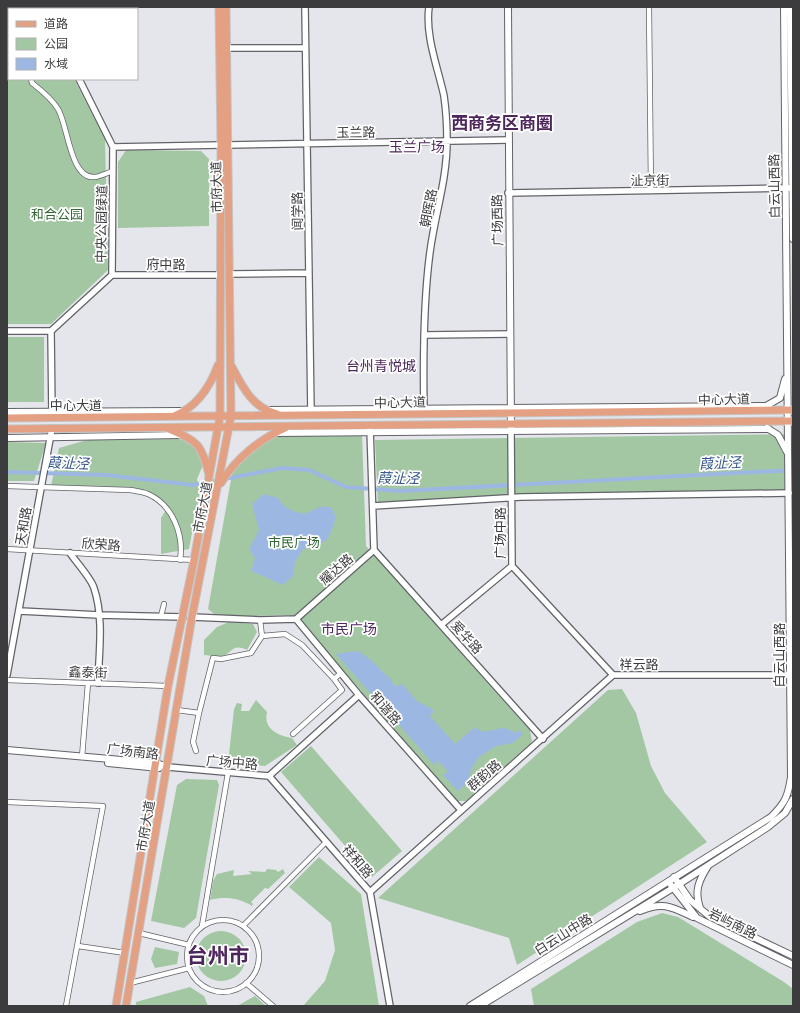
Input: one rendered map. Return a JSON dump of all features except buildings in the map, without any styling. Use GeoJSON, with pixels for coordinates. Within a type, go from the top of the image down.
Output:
{"type":"FeatureCollection","features":[{"type":"Feature","properties":{"kind":"main road","name":"市府大道"},"geometry":{"type":"LineString","coordinates":[[126,1006],[168,767],[192,617],[218,489],[224,471],[230,428],[230,274],[219,7]]}},
{"type":"Feature","properties":{"kind":"main road","name":"市府大道"},"geometry":{"type":"LineString","coordinates":[[116,1006],[168,686],[208,491],[220,416],[220,275],[226,7]]}},
{"type":"Feature","properties":{"kind":"main road","name":"广场西路"},"geometry":{"type":"LineString","coordinates":[[508,7],[508,193],[511,432]]}},
{"type":"Feature","properties":{"kind":"main road","name":"白云山西路"},"geometry":{"type":"LineString","coordinates":[[668,881],[771,817],[781,808],[788,796],[791,777],[788,459],[791,410],[788,365],[784,7]]}},
{"type":"Feature","properties":{"kind":"main road","name":"白云山西路"},"geometry":{"type":"LineString","coordinates":[[790,7],[793,238]]}},
{"type":"Feature","properties":{"kind":"main road"},"geometry":{"type":"LineString","coordinates":[[170,417],[184,411],[207,389],[220,361]]}},
{"type":"Feature","properties":{"kind":"main road"},"geometry":{"type":"LineString","coordinates":[[231,365],[244,390],[265,410],[287,416]]}},
{"type":"Feature","properties":{"kind":"main road","name":"白云山西路"},"geometry":{"type":"LineString","coordinates":[[768,406],[780,398],[788,365]]}},
{"type":"Feature","properties":{"kind":"main road"},"geometry":{"type":"LineString","coordinates":[[511,410],[768,406]]}},
{"type":"Feature","properties":{"kind":"main road"},"geometry":{"type":"LineString","coordinates":[[752,410],[768,406]]}},
{"type":"Feature","properties":{"kind":"main road"},"geometry":{"type":"LineString","coordinates":[[265,410],[311,412]]}},
{"type":"Feature","properties":{"kind":"main road","name":"中心大道"},"geometry":{"type":"LineString","coordinates":[[7,418],[52,415],[170,417],[287,416],[311,412],[791,410]]}},
{"type":"Feature","properties":{"kind":"main road"},"geometry":{"type":"LineString","coordinates":[[7,412],[52,415],[184,411]]}},
{"type":"Feature","properties":{"kind":"main road","name":"中心大道"},"geometry":{"type":"LineString","coordinates":[[7,429],[166,427],[230,428],[289,426],[370,429],[511,424],[791,421]]}},
{"type":"Feature","properties":{"kind":"main road","name":"中心大道"},"geometry":{"type":"LineString","coordinates":[[755,422],[769,428],[778,435],[788,459]]}},
{"type":"Feature","properties":{"kind":"main road"},"geometry":{"type":"LineString","coordinates":[[224,471],[271,434],[289,426]]}},
{"type":"Feature","properties":{"kind":"main road"},"geometry":{"type":"LineString","coordinates":[[166,427],[187,436],[201,448],[205,457],[210,479]]}},
{"type":"Feature","properties":{"kind":"main road"},"geometry":{"type":"LineString","coordinates":[[271,434],[370,429],[511,432],[769,428]]}},
{"type":"Feature","properties":{"kind":"main road"},"geometry":{"type":"LineString","coordinates":[[7,438],[187,436]]}},
{"type":"Feature","properties":{"kind":"main road","name":"广场南路"},"geometry":{"type":"LineString","coordinates":[[7,750],[155,766]]}},
{"type":"Feature","properties":{"kind":"main road","name":"广场南路"},"geometry":{"type":"LineString","coordinates":[[7,754],[168,767]]}},
{"type":"Feature","properties":{"kind":"main road"},"geometry":{"type":"LineString","coordinates":[[676,886],[778,820],[788,810],[793,798]]}},
{"type":"Feature","properties":{"kind":"main road"},"geometry":{"type":"LineString","coordinates":[[700,909],[697,901],[697,886],[709,864]]}},
{"type":"Feature","properties":{"kind":"main road"},"geometry":{"type":"LineString","coordinates":[[674,877],[676,886]]}},
{"type":"Feature","properties":{"kind":"main road"},"geometry":{"type":"LineString","coordinates":[[668,881],[676,886]]}},
{"type":"Feature","properties":{"kind":"main road","name":"白云山中路"},"geometry":{"type":"LineString","coordinates":[[470,1006],[668,881]]}},
{"type":"Feature","properties":{"kind":"main road","name":"岩屿南路"},"geometry":{"type":"LineString","coordinates":[[676,886],[709,916],[793,956]]}},
{"type":"Feature","properties":{"kind":"main road","name":"岩屿南路"},"geometry":{"type":"LineString","coordinates":[[676,886],[697,918],[793,965]]}},
{"type":"Feature","properties":{"kind":"main road","name":"白云山中路"},"geometry":{"type":"LineString","coordinates":[[480,1006],[611,924],[676,886]]}},
{"type":"Feature","properties":{"kind":"main road"},"geometry":{"type":"LineString","coordinates":[[611,924],[649,907],[662,905],[673,907],[697,918]]}},
{"type":"Feature","properties":{"kind":"street","name":"闻学路"},"geometry":{"type":"LineString","coordinates":[[305,7],[311,412]]}},
{"type":"Feature","properties":{"kind":"street","name":"朝晖路"},"geometry":{"type":"LineString","coordinates":[[424,411],[424,335],[430,251],[443,191],[447,141],[444,97],[434,53],[428,15],[429,7]]}},
{"type":"Feature","properties":{"kind":"street"},"geometry":{"type":"LineString","coordinates":[[650,7],[651,191]]}},
{"type":"Feature","properties":{"kind":"street"},"geometry":{"type":"LineString","coordinates":[[226,48],[305,48]]}},
{"type":"Feature","properties":{"kind":"street"},"geometry":{"type":"LineString","coordinates":[[31,80],[32,83],[58,108],[74,161],[80,171],[88,176],[94,177],[113,171]]}},
{"type":"Feature","properties":{"kind":"street","name":"中央公园绿道"},"geometry":{"type":"LineString","coordinates":[[51,331],[112,275],[113,146],[80,80]]}},
{"type":"Feature","properties":{"kind":"street","name":"玉兰路"},"geometry":{"type":"LineString","coordinates":[[113,146],[508,140]]}},
{"type":"Feature","properties":{"kind":"street","name":"沚京街"},"geometry":{"type":"LineString","coordinates":[[508,193],[793,188]]}},
{"type":"Feature","properties":{"kind":"street"},"geometry":{"type":"LineString","coordinates":[[230,274],[309,273]]}},
{"type":"Feature","properties":{"kind":"street","name":"府中路"},"geometry":{"type":"LineString","coordinates":[[112,275],[220,275]]}},
{"type":"Feature","properties":{"kind":"street"},"geometry":{"type":"LineString","coordinates":[[7,331],[51,331],[52,415]]}},
{"type":"Feature","properties":{"kind":"street"},"geometry":{"type":"LineString","coordinates":[[424,335],[510,334]]}},
{"type":"Feature","properties":{"kind":"street","name":"天和路"},"geometry":{"type":"LineString","coordinates":[[7,675],[52,428]]}},
{"type":"Feature","properties":{"kind":"street"},"geometry":{"type":"LineString","coordinates":[[370,429],[374,550]]}},
{"type":"Feature","properties":{"kind":"street","name":"广场中路"},"geometry":{"type":"LineString","coordinates":[[441,625],[512,566],[511,432]]}},
{"type":"Feature","properties":{"kind":"street"},"geometry":{"type":"LineString","coordinates":[[7,486],[130,490],[149,494],[166,508],[174,518],[180,537],[180,560]]}},
{"type":"Feature","properties":{"kind":"street"},"geometry":{"type":"LineString","coordinates":[[372,506],[511,496],[789,493]]}},
{"type":"Feature","properties":{"kind":"street","name":"欣荣路"},"geometry":{"type":"LineString","coordinates":[[7,549],[194,560]]}},
{"type":"Feature","properties":{"kind":"street","name":"耀达路"},"geometry":{"type":"LineString","coordinates":[[296,619],[374,550]]}},
{"type":"Feature","properties":{"kind":"street","name":"爱华路"},"geometry":{"type":"LineString","coordinates":[[374,550],[543,739]]}},
{"type":"Feature","properties":{"kind":"street"},"geometry":{"type":"LineString","coordinates":[[70,553],[94,587],[99,615],[100,650],[98,683]]}},
{"type":"Feature","properties":{"kind":"street","name":"祥云路"},"geometry":{"type":"LineString","coordinates":[[512,566],[613,675],[790,675]]}},
{"type":"Feature","properties":{"kind":"street"},"geometry":{"type":"LineString","coordinates":[[161,616],[164,604]]}},
{"type":"Feature","properties":{"kind":"street"},"geometry":{"type":"LineString","coordinates":[[20,610],[99,615],[183,617]]}},
{"type":"Feature","properties":{"kind":"street"},"geometry":{"type":"LineString","coordinates":[[192,617],[260,620],[296,619]]}},
{"type":"Feature","properties":{"kind":"street","name":"和谐路"},"geometry":{"type":"LineString","coordinates":[[296,619],[359,695],[461,810]]}},
{"type":"Feature","properties":{"kind":"street"},"geometry":{"type":"LineString","coordinates":[[196,751],[193,742],[213,658],[221,659],[251,653],[262,636],[260,620]]}},
{"type":"Feature","properties":{"kind":"street"},"geometry":{"type":"LineString","coordinates":[[262,636],[285,634],[302,645],[334,679],[342,690],[293,734]]}},
{"type":"Feature","properties":{"kind":"street"},"geometry":{"type":"LineString","coordinates":[[334,679],[341,673]]}},
{"type":"Feature","properties":{"kind":"street","name":"群韵路"},"geometry":{"type":"LineString","coordinates":[[370,892],[613,675]]}},
{"type":"Feature","properties":{"kind":"street","name":"鑫泰街"},"geometry":{"type":"LineString","coordinates":[[7,680],[168,686]]}},
{"type":"Feature","properties":{"kind":"street"},"geometry":{"type":"LineString","coordinates":[[82,757],[88,683]]}},
{"type":"Feature","properties":{"kind":"street","name":"广场中路"},"geometry":{"type":"LineString","coordinates":[[168,767],[269,776],[359,695]]}},
{"type":"Feature","properties":{"kind":"street"},"geometry":{"type":"LineString","coordinates":[[177,710],[199,713]]}},
{"type":"Feature","properties":{"kind":"street"},"geometry":{"type":"LineString","coordinates":[[202,926],[228,772]]}},
{"type":"Feature","properties":{"kind":"street","name":"祥和路"},"geometry":{"type":"LineString","coordinates":[[269,776],[370,892],[390,1006]]}},
{"type":"Feature","properties":{"kind":"street"},"geometry":{"type":"LineString","coordinates":[[7,802],[103,806],[66,1006]]}},
{"type":"Feature","properties":{"kind":"street"},"geometry":{"type":"LineString","coordinates":[[243,926],[326,842]]}},
{"type":"Feature","properties":{"kind":"street"},"geometry":{"type":"LineString","coordinates":[[226,920],[243,926],[256,941],[258,954],[254,973],[246,983],[234,990],[214,990],[201,984],[189,968],[187,957],[189,945],[194,935],[202,926],[214,921],[226,920]]}},
{"type":"Feature","properties":{"kind":"street"},"geometry":{"type":"LineString","coordinates":[[139,933],[189,945]]}},
{"type":"Feature","properties":{"kind":"street"},"geometry":{"type":"LineString","coordinates":[[78,946],[125,953]]}},
{"type":"Feature","properties":{"kind":"street"},"geometry":{"type":"LineString","coordinates":[[130,983],[189,968]]}},
{"type":"Feature","properties":{"kind":"street"},"geometry":{"type":"LineString","coordinates":[[246,983],[273,1006]]}},
{"type":"Feature","properties":{"kind":"green space"},"geometry":{"type":"Polygon","coordinates":[[[7,7],[25,7],[8,8],[7,43],[7,7]]]}},
{"type":"Feature","properties":{"kind":"green space","name":"和合公园"},"geometry":{"type":"Polygon","coordinates":[[[8,52],[8,80],[75,80],[105,139],[108,270],[51,324],[7,324],[8,52]]]}},
{"type":"Feature","properties":{"kind":"green space"},"geometry":{"type":"Polygon","coordinates":[[[126,150],[201,151],[209,159],[209,226],[118,228],[118,162],[126,150]]]}},
{"type":"Feature","properties":{"kind":"green space"},"geometry":{"type":"Polygon","coordinates":[[[7,337],[44,337],[44,402],[7,402],[7,337]]]}},
{"type":"Feature","properties":{"kind":"green space","name":"市民广场"},"geometry":{"type":"Polygon","coordinates":[[[362,434],[366,546],[530,730],[532,741],[530,744],[466,801],[458,801],[455,798],[305,627],[289,615],[218,617],[208,609],[232,474],[240,462],[258,447],[277,435],[362,434]]]}},
{"type":"Feature","properties":{"kind":"green space"},"geometry":{"type":"Polygon","coordinates":[[[793,434],[793,493],[521,497],[378,506],[375,440],[793,434]]]}},
{"type":"Feature","properties":{"kind":"green space"},"geometry":{"type":"Polygon","coordinates":[[[183,439],[190,442],[200,453],[203,465],[197,479],[200,492],[189,549],[161,554],[161,518],[167,508],[150,492],[51,486],[59,448],[87,440],[183,439]]]}},
{"type":"Feature","properties":{"kind":"green space"},"geometry":{"type":"Polygon","coordinates":[[[7,442],[46,443],[34,481],[7,481],[7,442]]]}},
{"type":"Feature","properties":{"kind":"green space"},"geometry":{"type":"Polygon","coordinates":[[[229,622],[253,624],[257,632],[247,650],[242,648],[234,648],[224,655],[204,655],[204,640],[217,627],[229,622]]]}},
{"type":"Feature","properties":{"kind":"green space"},"geometry":{"type":"Polygon","coordinates":[[[622,689],[636,713],[651,766],[665,793],[707,842],[517,965],[509,938],[378,898],[608,690],[622,689]]]}},
{"type":"Feature","properties":{"kind":"green space"},"geometry":{"type":"Polygon","coordinates":[[[256,700],[267,712],[266,718],[269,727],[277,733],[292,738],[297,745],[265,766],[228,763],[234,709],[237,703],[242,704],[241,711],[249,711],[256,700]]]}},
{"type":"Feature","properties":{"kind":"green space"},"geometry":{"type":"Polygon","coordinates":[[[311,746],[402,851],[372,877],[281,772],[311,746]]]}},
{"type":"Feature","properties":{"kind":"green space"},"geometry":{"type":"Polygon","coordinates":[[[186,779],[217,780],[219,785],[196,918],[184,928],[151,921],[177,785],[186,779]]]}},
{"type":"Feature","properties":{"kind":"green space"},"geometry":{"type":"Polygon","coordinates":[[[319,857],[361,894],[379,1006],[303,1006],[325,981],[335,950],[331,923],[289,887],[319,857]]]}},
{"type":"Feature","properties":{"kind":"green space"},"geometry":{"type":"Polygon","coordinates":[[[267,869],[276,870],[278,872],[283,869],[285,873],[268,889],[265,888],[251,902],[253,904],[252,906],[232,898],[210,900],[213,881],[217,874],[234,870],[233,876],[252,874],[248,871],[265,872],[267,869]]]}},
{"type":"Feature","properties":{"kind":"green space"},"geometry":{"type":"Polygon","coordinates":[[[662,913],[678,917],[784,982],[793,989],[793,1006],[534,1006],[531,989],[637,922],[662,913]]]}},
{"type":"Feature","properties":{"kind":"green space"},"geometry":{"type":"Polygon","coordinates":[[[221,931],[235,935],[242,942],[246,956],[242,970],[235,977],[221,981],[207,977],[200,970],[196,956],[200,942],[207,935],[221,931]]]}},
{"type":"Feature","properties":{"kind":"green space"},"geometry":{"type":"Polygon","coordinates":[[[155,947],[179,952],[177,964],[155,968],[151,959],[155,947]]]}},
{"type":"Feature","properties":{"kind":"green space"},"geometry":{"type":"Polygon","coordinates":[[[190,987],[204,996],[208,1006],[136,1006],[136,1002],[190,987]]]}},
{"type":"Feature","properties":{"kind":"green space"},"geometry":{"type":"Polygon","coordinates":[[[255,996],[266,1006],[237,1006],[255,996]]]}},
{"type":"Feature","properties":{"kind":"water"},"geometry":{"type":"Polygon","coordinates":[[[264,494],[278,498],[284,506],[293,511],[304,514],[320,507],[331,507],[336,517],[326,540],[317,545],[303,549],[295,562],[293,576],[283,585],[251,571],[255,558],[249,549],[259,530],[252,504],[264,494]]]}},
{"type":"Feature","properties":{"kind":"water"},"geometry":{"type":"Polygon","coordinates":[[[356,651],[371,660],[392,680],[391,681],[396,687],[400,684],[403,685],[417,701],[432,709],[434,711],[430,716],[455,744],[475,727],[478,730],[485,732],[503,728],[515,733],[519,730],[523,734],[513,743],[496,746],[479,757],[471,769],[468,782],[458,791],[443,775],[448,771],[438,761],[434,765],[395,720],[400,716],[393,707],[387,712],[336,654],[356,651]]]}},
{"type":"Feature","properties":{"kind":"waterway","name":"葭沚泾"},"geometry":{"type":"LineString","coordinates":[[7,472],[106,475],[193,485],[282,468],[309,470],[346,487],[400,491],[793,470]]}},
{"type":"Feature","properties":{"kind":"district","name":"西商务区商圈"},"geometry":{"type":"Point","coordinates":[502,123]}},
{"type":"Feature","properties":{"kind":"district","name":"玉兰广场"},"geometry":{"type":"Point","coordinates":[417,147]}},
{"type":"Feature","properties":{"kind":"district","name":"台州青悦城"},"geometry":{"type":"Point","coordinates":[381,366]}},
{"type":"Feature","properties":{"kind":"district","name":"市民广场"},"geometry":{"type":"Point","coordinates":[349,629]}},
{"type":"Feature","properties":{"kind":"district","name":"台州市"},"geometry":{"type":"Point","coordinates":[218,956]}}]}
